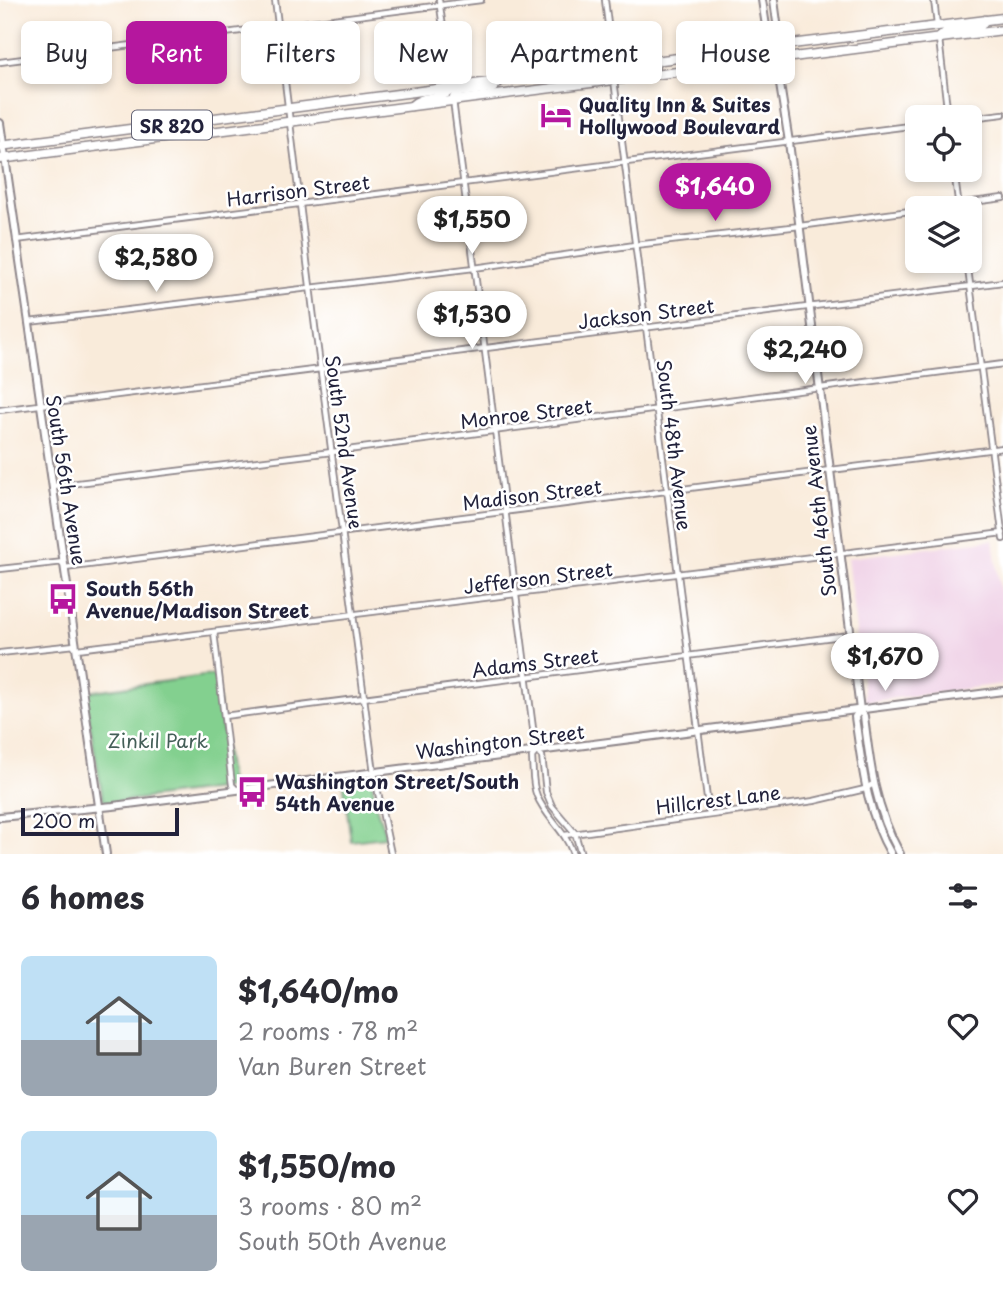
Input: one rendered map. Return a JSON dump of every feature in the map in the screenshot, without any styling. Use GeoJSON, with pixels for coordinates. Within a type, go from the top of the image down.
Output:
{"type":"FeatureCollection","features":[{"type":"Feature","properties":{"kind":"highway","name":"SR 820"},"geometry":{"type":"LineString","coordinates":[[795,43],[1003,18]]}},
{"type":"Feature","properties":{"kind":"highway"},"geometry":{"type":"LineString","coordinates":[[939,38],[947,31],[980,27],[985,20]]}},
{"type":"Feature","properties":{"kind":"highway"},"geometry":{"type":"LineString","coordinates":[[880,46],[894,38],[931,34],[937,26]]}},
{"type":"Feature","properties":{"kind":"highway","name":"SR 820"},"geometry":{"type":"LineString","coordinates":[[795,56],[1003,30]]}},
{"type":"Feature","properties":{"kind":"highway","name":"SR 820"},"geometry":{"type":"LineString","coordinates":[[2,158],[291,116],[486,83]]}},
{"type":"Feature","properties":{"kind":"highway"},"geometry":{"type":"LineString","coordinates":[[453,100],[460,92],[493,88],[497,84]]}},
{"type":"Feature","properties":{"kind":"highway","name":"SR 820"},"geometry":{"type":"LineString","coordinates":[[2,146],[411,106],[578,84]]}},
{"type":"Feature","properties":{"kind":"highway"},"geometry":{"type":"LineString","coordinates":[[411,106],[418,99],[447,94],[452,88]]}},
{"type":"Feature","properties":{"kind":"street","name":"South 52nd Avenue"},"geometry":{"type":"LineString","coordinates":[[275,0],[277,21]]}},
{"type":"Feature","properties":{"kind":"street"},"geometry":{"type":"LineString","coordinates":[[318,21],[439,3],[481,0]]}},
{"type":"Feature","properties":{"kind":"street"},"geometry":{"type":"LineString","coordinates":[[605,0],[608,21]]}},
{"type":"Feature","properties":{"kind":"street"},"geometry":{"type":"LineString","coordinates":[[762,0],[765,21]]}},
{"type":"Feature","properties":{"kind":"street"},"geometry":{"type":"LineString","coordinates":[[774,0],[777,21]]}},
{"type":"Feature","properties":{"kind":"street"},"geometry":{"type":"LineString","coordinates":[[934,0],[937,26]]}},
{"type":"Feature","properties":{"kind":"street"},"geometry":{"type":"LineString","coordinates":[[439,3],[452,88]]}},
{"type":"Feature","properties":{"kind":"street"},"geometry":{"type":"LineString","coordinates":[[0,62],[241,32]]}},
{"type":"Feature","properties":{"kind":"street"},"geometry":{"type":"LineString","coordinates":[[939,38],[946,105]]}},
{"type":"Feature","properties":{"kind":"street","name":"South 52nd Avenue"},"geometry":{"type":"LineString","coordinates":[[286,84],[374,773],[391,854]]}},
{"type":"Feature","properties":{"kind":"street","name":"South 48th Avenue"},"geometry":{"type":"LineString","coordinates":[[615,84],[709,814]]}},
{"type":"Feature","properties":{"kind":"street","name":"South 46th Avenue"},"geometry":{"type":"LineString","coordinates":[[780,84],[860,710],[864,716],[873,784],[884,823],[900,854]]}},
{"type":"Feature","properties":{"kind":"street"},"geometry":{"type":"LineString","coordinates":[[453,100],[536,752],[532,757],[536,794],[565,835],[573,854]]}},
{"type":"Feature","properties":{"kind":"street"},"geometry":{"type":"LineString","coordinates":[[982,117],[1003,114]]}},
{"type":"Feature","properties":{"kind":"street","name":"South 56th Avenue"},"geometry":{"type":"LineString","coordinates":[[0,123],[2,158],[29,323],[106,854]]}},
{"type":"Feature","properties":{"kind":"street","name":"Harrison Street"},"geometry":{"type":"LineString","coordinates":[[16,240],[905,127]]}},
{"type":"Feature","properties":{"kind":"street"},"geometry":{"type":"LineString","coordinates":[[982,202],[1003,198]]}},
{"type":"Feature","properties":{"kind":"street"},"geometry":{"type":"LineString","coordinates":[[29,323],[905,212]]}},
{"type":"Feature","properties":{"kind":"street"},"geometry":{"type":"LineString","coordinates":[[968,273],[1003,535]]}},
{"type":"Feature","properties":{"kind":"street","name":"Jackson Street"},"geometry":{"type":"LineString","coordinates":[[0,410],[1003,282]]}},
{"type":"Feature","properties":{"kind":"street","name":"Monroe Street"},"geometry":{"type":"LineString","coordinates":[[52,486],[1003,364]]}},
{"type":"Feature","properties":{"kind":"street","name":"Madison Street"},"geometry":{"type":"LineString","coordinates":[[0,569],[64,565],[343,532],[1003,448]]}},
{"type":"Feature","properties":{"kind":"street","name":"Jefferson Street"},"geometry":{"type":"LineString","coordinates":[[0,653],[214,632],[1003,535]]}},
{"type":"Feature","properties":{"kind":"street"},"geometry":{"type":"LineString","coordinates":[[214,632],[232,785],[236,789]]}},
{"type":"Feature","properties":{"kind":"street","name":"Adams Street"},"geometry":{"type":"LineString","coordinates":[[224,716],[849,635]]}},
{"type":"Feature","properties":{"kind":"street","name":"Washington Street"},"geometry":{"type":"LineString","coordinates":[[0,817],[99,808],[1003,691]]}},
{"type":"Feature","properties":{"kind":"street","name":"South 46th Avenue"},"geometry":{"type":"LineString","coordinates":[[860,710],[855,717],[865,789],[876,826],[891,854]]}},
{"type":"Feature","properties":{"kind":"street"},"geometry":{"type":"LineString","coordinates":[[536,752],[542,756],[546,792],[552,806],[575,834],[581,854]]}},
{"type":"Feature","properties":{"kind":"street","name":"Hillcrest Lane"},"geometry":{"type":"LineString","coordinates":[[565,835],[814,801],[865,789],[873,784]]}},
{"type":"Feature","properties":{"kind":"shaded area"},"geometry":{"type":"Polygon","coordinates":[[[993,540],[1003,612],[1003,684],[865,702],[847,558],[993,540]]]}},
{"type":"Feature","properties":{"kind":"green space","name":"Zinkil Park"},"geometry":{"type":"Polygon","coordinates":[[[211,675],[215,677],[230,783],[227,788],[108,803],[103,800],[85,696],[87,692],[211,675]]]}},
{"type":"Feature","properties":{"kind":"green space"},"geometry":{"type":"Polygon","coordinates":[[[365,777],[372,780],[376,806],[386,837],[351,841],[343,779],[365,777]]]}},
{"type":"Feature","properties":{"kind":"place","name":"Quality Inn & Suites Hollywood Boulevard"},"geometry":{"type":"Point","coordinates":[556,115]}},
{"type":"Feature","properties":{"kind":"place","name":"South 56th Avenue/Madison Street"},"geometry":{"type":"Point","coordinates":[63,599]}},
{"type":"Feature","properties":{"kind":"place","name":"Washington Street/South 54th Avenue"},"geometry":{"type":"Point","coordinates":[252,792]}}]}
